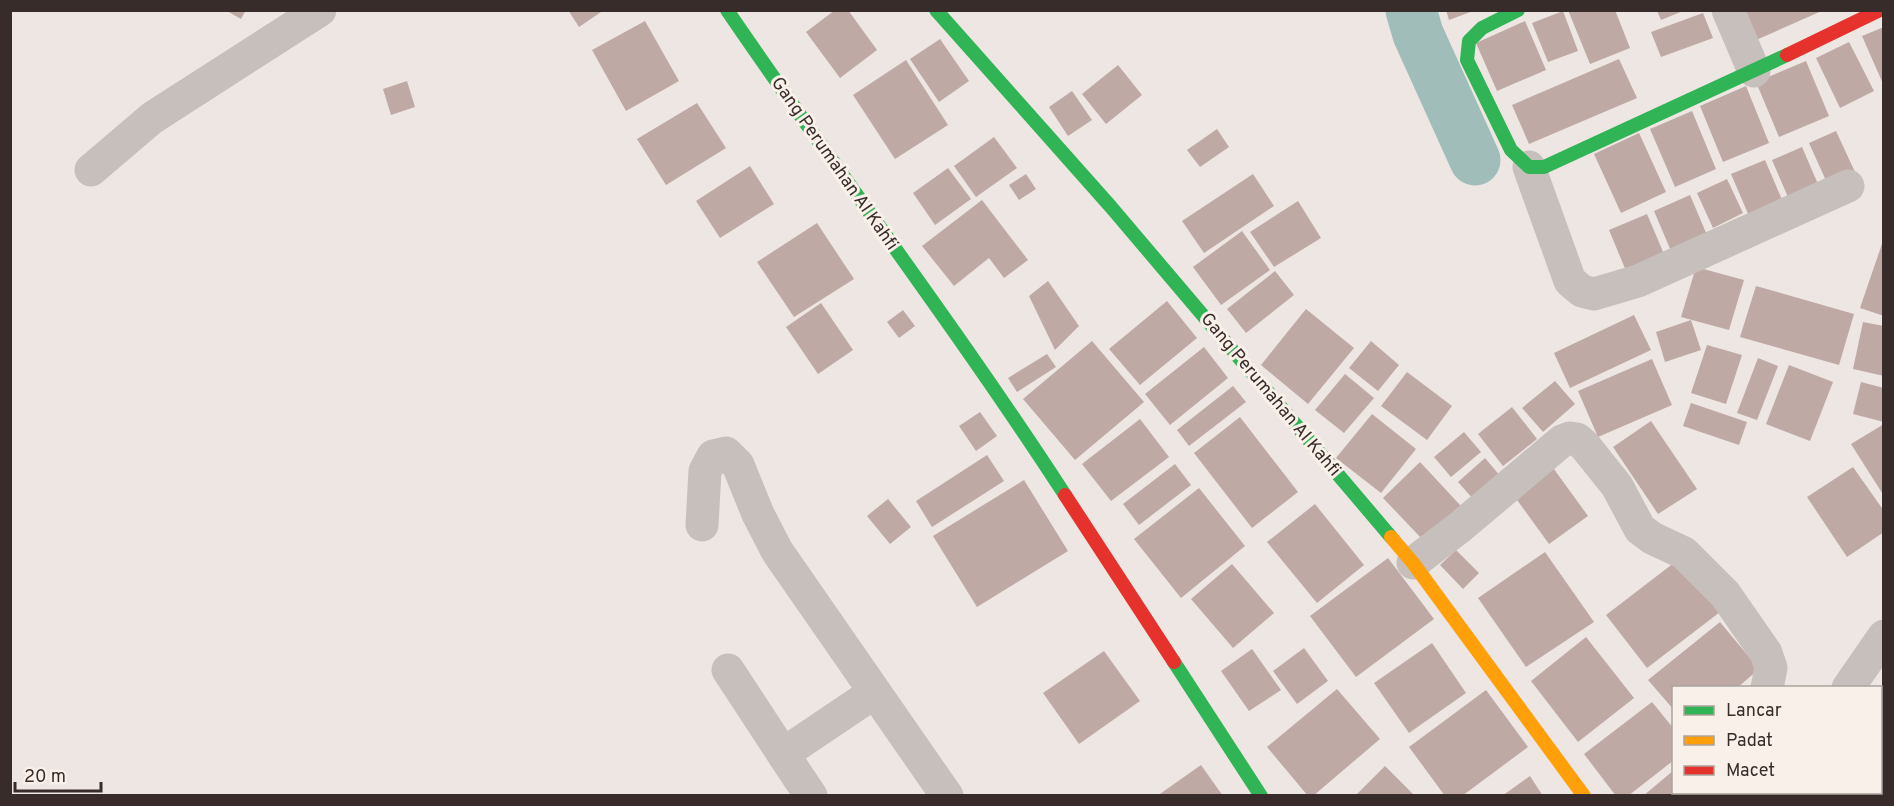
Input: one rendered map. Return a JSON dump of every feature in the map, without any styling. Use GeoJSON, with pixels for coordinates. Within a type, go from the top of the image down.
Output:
{"type":"FeatureCollection","features":[{"type":"Feature","properties":{"kind":"street"},"geometry":{"type":"LineString","coordinates":[[91,170],[153,118],[320,10]]}},
{"type":"Feature","properties":{"kind":"street","name":"Gang Perumahan Al Kahfi"},"geometry":{"type":"LineString","coordinates":[[727,10],[1018,424],[1261,795]]}},
{"type":"Feature","properties":{"kind":"street","name":"Gang Perumahan Al Kahfi"},"geometry":{"type":"LineString","coordinates":[[936,10],[1111,207],[1413,563],[1584,795]]}},
{"type":"Feature","properties":{"kind":"street"},"geometry":{"type":"LineString","coordinates":[[1518,10],[1482,28],[1469,41],[1467,60],[1511,150],[1529,167],[1570,281],[1582,291],[1594,294],[1638,281],[1848,186]]}},
{"type":"Feature","properties":{"kind":"street"},"geometry":{"type":"LineString","coordinates":[[1728,10],[1754,71]]}},
{"type":"Feature","properties":{"kind":"street"},"geometry":{"type":"LineString","coordinates":[[1529,167],[1544,167],[1754,71],[1880,10]]}},
{"type":"Feature","properties":{"kind":"street"},"geometry":{"type":"LineString","coordinates":[[1413,563],[1460,527],[1562,441],[1570,438],[1577,439],[1617,486],[1640,529],[1652,538],[1684,553],[1725,594],[1766,653],[1771,668],[1767,686]]}},
{"type":"Feature","properties":{"kind":"street"},"geometry":{"type":"LineString","coordinates":[[702,525],[705,471],[713,456],[726,453],[738,465],[758,514],[777,551],[947,795]]}},
{"type":"Feature","properties":{"kind":"street"},"geometry":{"type":"LineString","coordinates":[[1849,686],[1884,636]]}},
{"type":"Feature","properties":{"kind":"street"},"geometry":{"type":"LineString","coordinates":[[728,670],[811,795]]}},
{"type":"Feature","properties":{"kind":"street"},"geometry":{"type":"LineString","coordinates":[[783,754],[874,692]]}},
{"type":"Feature","properties":{"kind":"building"},"geometry":{"type":"Polygon","coordinates":[[[225,10],[246,10],[241,19],[225,10]]]}},
{"type":"Feature","properties":{"kind":"building"},"geometry":{"type":"Polygon","coordinates":[[[568,10],[604,10],[579,27],[568,10]]]}},
{"type":"Feature","properties":{"kind":"building"},"geometry":{"type":"Polygon","coordinates":[[[835,10],[848,10],[877,50],[840,78],[806,32],[835,10]]]}},
{"type":"Feature","properties":{"kind":"building"},"geometry":{"type":"Polygon","coordinates":[[[1446,10],[1473,10],[1473,11],[1449,20],[1446,10]]]}},
{"type":"Feature","properties":{"kind":"building"},"geometry":{"type":"Polygon","coordinates":[[[1568,10],[1615,10],[1630,48],[1590,64],[1568,10]]]}},
{"type":"Feature","properties":{"kind":"building"},"geometry":{"type":"Polygon","coordinates":[[[1741,10],[1824,10],[1754,41],[1741,10]]]}},
{"type":"Feature","properties":{"kind":"building"},"geometry":{"type":"Polygon","coordinates":[[[1563,11],[1578,51],[1548,62],[1532,23],[1563,11]]]}},
{"type":"Feature","properties":{"kind":"building"},"geometry":{"type":"Polygon","coordinates":[[[1657,11],[1683,11],[1661,20],[1657,11]]]}},
{"type":"Feature","properties":{"kind":"building"},"geometry":{"type":"Polygon","coordinates":[[[1703,13],[1713,38],[1661,57],[1651,32],[1703,13]]]}},
{"type":"Feature","properties":{"kind":"building"},"geometry":{"type":"Polygon","coordinates":[[[645,21],[679,81],[626,111],[592,50],[645,21]]]}},
{"type":"Feature","properties":{"kind":"building"},"geometry":{"type":"Polygon","coordinates":[[[1525,21],[1546,70],[1497,91],[1476,43],[1525,21]]]}},
{"type":"Feature","properties":{"kind":"building"},"geometry":{"type":"Polygon","coordinates":[[[1884,27],[1884,86],[1862,36],[1884,27]]]}},
{"type":"Feature","properties":{"kind":"building"},"geometry":{"type":"Polygon","coordinates":[[[940,39],[969,81],[939,102],[910,59],[940,39]]]}},
{"type":"Feature","properties":{"kind":"building"},"geometry":{"type":"Polygon","coordinates":[[[1849,42],[1874,91],[1840,108],[1816,58],[1849,42]]]}},
{"type":"Feature","properties":{"kind":"building"},"geometry":{"type":"Polygon","coordinates":[[[1619,59],[1637,98],[1529,144],[1512,105],[1619,59]]]}},
{"type":"Feature","properties":{"kind":"building"},"geometry":{"type":"Polygon","coordinates":[[[906,60],[948,125],[895,159],[853,95],[906,60]]]}},
{"type":"Feature","properties":{"kind":"building"},"geometry":{"type":"Polygon","coordinates":[[[1806,61],[1829,116],[1779,137],[1756,82],[1806,61]]]}},
{"type":"Feature","properties":{"kind":"building"},"geometry":{"type":"Polygon","coordinates":[[[1118,65],[1142,95],[1106,124],[1082,94],[1118,65]]]}},
{"type":"Feature","properties":{"kind":"building"},"geometry":{"type":"Polygon","coordinates":[[[407,81],[415,107],[391,115],[383,89],[407,81]]]}},
{"type":"Feature","properties":{"kind":"building"},"geometry":{"type":"Polygon","coordinates":[[[1746,86],[1769,143],[1723,162],[1700,106],[1746,86]]]}},
{"type":"Feature","properties":{"kind":"building"},"geometry":{"type":"Polygon","coordinates":[[[1072,91],[1092,120],[1068,136],[1049,107],[1072,91]]]}},
{"type":"Feature","properties":{"kind":"building"},"geometry":{"type":"Polygon","coordinates":[[[697,103],[726,148],[666,185],[637,139],[697,103]]]}},
{"type":"Feature","properties":{"kind":"building"},"geometry":{"type":"Polygon","coordinates":[[[1692,111],[1716,169],[1675,187],[1650,129],[1692,111]]]}},
{"type":"Feature","properties":{"kind":"building"},"geometry":{"type":"Polygon","coordinates":[[[1217,129],[1229,147],[1200,167],[1187,150],[1217,129]]]}},
{"type":"Feature","properties":{"kind":"building"},"geometry":{"type":"Polygon","coordinates":[[[1836,131],[1855,172],[1828,185],[1809,143],[1836,131]]]}},
{"type":"Feature","properties":{"kind":"building"},"geometry":{"type":"Polygon","coordinates":[[[1639,133],[1666,192],[1621,213],[1594,154],[1639,133]]]}},
{"type":"Feature","properties":{"kind":"building"},"geometry":{"type":"Polygon","coordinates":[[[994,137],[1017,168],[976,197],[954,166],[994,137]]]}},
{"type":"Feature","properties":{"kind":"building"},"geometry":{"type":"Polygon","coordinates":[[[1802,147],[1821,191],[1791,204],[1772,160],[1802,147]]]}},
{"type":"Feature","properties":{"kind":"building"},"geometry":{"type":"Polygon","coordinates":[[[1765,160],[1783,202],[1749,216],[1731,174],[1765,160]]]}},
{"type":"Feature","properties":{"kind":"building"},"geometry":{"type":"Polygon","coordinates":[[[750,166],[774,204],[720,238],[696,201],[750,166]]]}},
{"type":"Feature","properties":{"kind":"building"},"geometry":{"type":"Polygon","coordinates":[[[948,168],[971,199],[935,225],[913,193],[948,168]]]}},
{"type":"Feature","properties":{"kind":"building"},"geometry":{"type":"Polygon","coordinates":[[[1026,174],[1036,189],[1019,200],[1009,185],[1026,174]]]}},
{"type":"Feature","properties":{"kind":"building"},"geometry":{"type":"Polygon","coordinates":[[[1253,174],[1274,206],[1204,253],[1182,221],[1253,174]]]}},
{"type":"Feature","properties":{"kind":"building"},"geometry":{"type":"Polygon","coordinates":[[[1727,179],[1743,213],[1713,228],[1697,193],[1727,179]]]}},
{"type":"Feature","properties":{"kind":"building"},"geometry":{"type":"Polygon","coordinates":[[[1690,195],[1707,235],[1671,251],[1654,211],[1690,195]]]}},
{"type":"Feature","properties":{"kind":"building"},"geometry":{"type":"Polygon","coordinates":[[[982,200],[1028,260],[1004,278],[989,258],[954,286],[922,246],[982,200]]]}},
{"type":"Feature","properties":{"kind":"building"},"geometry":{"type":"Polygon","coordinates":[[[1298,201],[1321,238],[1274,267],[1250,232],[1298,201]]]}},
{"type":"Feature","properties":{"kind":"building"},"geometry":{"type":"Polygon","coordinates":[[[1647,214],[1667,261],[1629,278],[1609,230],[1647,214]]]}},
{"type":"Feature","properties":{"kind":"building"},"geometry":{"type":"Polygon","coordinates":[[[817,223],[854,279],[794,317],[757,262],[817,223]]]}},
{"type":"Feature","properties":{"kind":"building"},"geometry":{"type":"Polygon","coordinates":[[[1242,231],[1270,270],[1221,305],[1193,267],[1242,231]]]}},
{"type":"Feature","properties":{"kind":"building"},"geometry":{"type":"Polygon","coordinates":[[[1884,238],[1884,316],[1860,308],[1884,238]]]}},
{"type":"Feature","properties":{"kind":"building"},"geometry":{"type":"Polygon","coordinates":[[[1696,267],[1744,280],[1729,330],[1681,317],[1696,267]]]}},
{"type":"Feature","properties":{"kind":"building"},"geometry":{"type":"Polygon","coordinates":[[[1275,271],[1294,295],[1246,333],[1227,309],[1275,271]]]}},
{"type":"Feature","properties":{"kind":"building"},"geometry":{"type":"Polygon","coordinates":[[[1048,281],[1079,326],[1055,350],[1029,296],[1048,281]]]}},
{"type":"Feature","properties":{"kind":"building"},"geometry":{"type":"Polygon","coordinates":[[[1756,286],[1854,314],[1839,365],[1740,337],[1756,286]]]}},
{"type":"Feature","properties":{"kind":"building"},"geometry":{"type":"Polygon","coordinates":[[[1167,301],[1197,338],[1140,385],[1109,349],[1167,301]]]}},
{"type":"Feature","properties":{"kind":"building"},"geometry":{"type":"Polygon","coordinates":[[[821,303],[853,350],[818,374],[786,327],[821,303]]]}},
{"type":"Feature","properties":{"kind":"building"},"geometry":{"type":"Polygon","coordinates":[[[1306,309],[1354,348],[1308,404],[1261,365],[1306,309]]]}},
{"type":"Feature","properties":{"kind":"building"},"geometry":{"type":"Polygon","coordinates":[[[903,310],[915,326],[899,338],[887,322],[903,310]]]}},
{"type":"Feature","properties":{"kind":"building"},"geometry":{"type":"Polygon","coordinates":[[[1634,315],[1651,350],[1570,388],[1554,353],[1634,315]]]}},
{"type":"Feature","properties":{"kind":"building"},"geometry":{"type":"Polygon","coordinates":[[[1691,320],[1701,350],[1665,362],[1656,332],[1691,320]]]}},
{"type":"Feature","properties":{"kind":"building"},"geometry":{"type":"Polygon","coordinates":[[[1863,322],[1884,326],[1884,376],[1853,369],[1863,322]]]}},
{"type":"Feature","properties":{"kind":"building"},"geometry":{"type":"Polygon","coordinates":[[[1092,341],[1144,402],[1075,460],[1023,399],[1092,341]]]}},
{"type":"Feature","properties":{"kind":"building"},"geometry":{"type":"Polygon","coordinates":[[[1371,341],[1399,365],[1378,391],[1349,368],[1371,341]]]}},
{"type":"Feature","properties":{"kind":"building"},"geometry":{"type":"Polygon","coordinates":[[[1707,345],[1742,355],[1726,404],[1691,393],[1707,345]]]}},
{"type":"Feature","properties":{"kind":"building"},"geometry":{"type":"Polygon","coordinates":[[[1204,347],[1228,378],[1170,425],[1145,394],[1204,347]]]}},
{"type":"Feature","properties":{"kind":"building"},"geometry":{"type":"Polygon","coordinates":[[[1047,354],[1056,367],[1017,392],[1008,378],[1047,354]]]}},
{"type":"Feature","properties":{"kind":"building"},"geometry":{"type":"Polygon","coordinates":[[[1758,358],[1778,366],[1757,420],[1737,413],[1758,358]]]}},
{"type":"Feature","properties":{"kind":"building"},"geometry":{"type":"Polygon","coordinates":[[[1652,359],[1672,405],[1598,437],[1578,391],[1652,359]]]}},
{"type":"Feature","properties":{"kind":"building"},"geometry":{"type":"Polygon","coordinates":[[[1789,365],[1833,382],[1810,441],[1766,424],[1789,365]]]}},
{"type":"Feature","properties":{"kind":"building"},"geometry":{"type":"Polygon","coordinates":[[[1407,372],[1452,406],[1427,440],[1381,406],[1407,372]]]}},
{"type":"Feature","properties":{"kind":"building"},"geometry":{"type":"Polygon","coordinates":[[[1345,374],[1374,398],[1344,433],[1315,410],[1345,374]]]}},
{"type":"Feature","properties":{"kind":"building"},"geometry":{"type":"Polygon","coordinates":[[[1555,381],[1575,404],[1543,432],[1522,408],[1555,381]]]}},
{"type":"Feature","properties":{"kind":"building"},"geometry":{"type":"Polygon","coordinates":[[[1861,382],[1884,388],[1884,422],[1853,414],[1861,382]]]}},
{"type":"Feature","properties":{"kind":"building"},"geometry":{"type":"Polygon","coordinates":[[[1233,386],[1246,402],[1189,446],[1177,430],[1233,386]]]}},
{"type":"Feature","properties":{"kind":"building"},"geometry":{"type":"Polygon","coordinates":[[[1691,403],[1747,422],[1739,445],[1683,426],[1691,403]]]}},
{"type":"Feature","properties":{"kind":"building"},"geometry":{"type":"Polygon","coordinates":[[[1512,407],[1537,439],[1503,466],[1478,434],[1512,407]]]}},
{"type":"Feature","properties":{"kind":"building"},"geometry":{"type":"Polygon","coordinates":[[[980,412],[997,436],[976,451],[959,426],[980,412]]]}},
{"type":"Feature","properties":{"kind":"building"},"geometry":{"type":"Polygon","coordinates":[[[1372,414],[1416,449],[1381,493],[1336,458],[1372,414]]]}},
{"type":"Feature","properties":{"kind":"building"},"geometry":{"type":"Polygon","coordinates":[[[1240,417],[1298,492],[1252,528],[1194,453],[1240,417]]]}},
{"type":"Feature","properties":{"kind":"building"},"geometry":{"type":"Polygon","coordinates":[[[1140,419],[1169,457],[1111,501],[1082,464],[1140,419]]]}},
{"type":"Feature","properties":{"kind":"building"},"geometry":{"type":"Polygon","coordinates":[[[1651,421],[1697,489],[1658,514],[1613,447],[1651,421]]]}},
{"type":"Feature","properties":{"kind":"building"},"geometry":{"type":"Polygon","coordinates":[[[1884,424],[1884,496],[1851,444],[1884,424]]]}},
{"type":"Feature","properties":{"kind":"building"},"geometry":{"type":"Polygon","coordinates":[[[1464,432],[1481,452],[1451,477],[1434,457],[1464,432]]]}},
{"type":"Feature","properties":{"kind":"building"},"geometry":{"type":"Polygon","coordinates":[[[987,455],[1004,481],[932,527],[916,501],[987,455]]]}},
{"type":"Feature","properties":{"kind":"building"},"geometry":{"type":"Polygon","coordinates":[[[1485,458],[1501,477],[1474,500],[1458,482],[1485,458]]]}},
{"type":"Feature","properties":{"kind":"building"},"geometry":{"type":"Polygon","coordinates":[[[1420,462],[1461,506],[1424,541],[1383,498],[1420,462]]]}},
{"type":"Feature","properties":{"kind":"building"},"geometry":{"type":"Polygon","coordinates":[[[1175,464],[1191,485],[1139,525],[1123,504],[1175,464]]]}},
{"type":"Feature","properties":{"kind":"building"},"geometry":{"type":"Polygon","coordinates":[[[1551,465],[1588,516],[1549,544],[1512,493],[1551,465]]]}},
{"type":"Feature","properties":{"kind":"building"},"geometry":{"type":"Polygon","coordinates":[[[1853,467],[1884,511],[1884,532],[1847,557],[1807,497],[1853,467]]]}},
{"type":"Feature","properties":{"kind":"building"},"geometry":{"type":"Polygon","coordinates":[[[1024,480],[1068,551],[977,607],[933,536],[1024,480]]]}},
{"type":"Feature","properties":{"kind":"building"},"geometry":{"type":"Polygon","coordinates":[[[1199,488],[1245,546],[1181,598],[1134,539],[1199,488]]]}},
{"type":"Feature","properties":{"kind":"building"},"geometry":{"type":"Polygon","coordinates":[[[888,499],[911,527],[890,544],[867,516],[888,499]]]}},
{"type":"Feature","properties":{"kind":"building"},"geometry":{"type":"Polygon","coordinates":[[[1315,504],[1364,565],[1317,603],[1267,542],[1315,504]]]}},
{"type":"Feature","properties":{"kind":"building"},"geometry":{"type":"Polygon","coordinates":[[[1456,550],[1479,573],[1463,589],[1440,565],[1456,550]]]}},
{"type":"Feature","properties":{"kind":"building"},"geometry":{"type":"Polygon","coordinates":[[[1545,552],[1594,622],[1526,667],[1478,598],[1545,552]]]}},
{"type":"Feature","properties":{"kind":"building"},"geometry":{"type":"Polygon","coordinates":[[[1388,558],[1434,619],[1356,677],[1310,616],[1388,558]]]}},
{"type":"Feature","properties":{"kind":"building"},"geometry":{"type":"Polygon","coordinates":[[[1679,559],[1720,612],[1647,668],[1606,615],[1679,559]]]}},
{"type":"Feature","properties":{"kind":"building"},"geometry":{"type":"Polygon","coordinates":[[[1232,564],[1274,613],[1233,648],[1191,599],[1232,564]]]}},
{"type":"Feature","properties":{"kind":"building"},"geometry":{"type":"Polygon","coordinates":[[[1720,622],[1759,669],[1739,686],[1672,686],[1672,708],[1648,680],[1720,622]]]}},
{"type":"Feature","properties":{"kind":"building"},"geometry":{"type":"Polygon","coordinates":[[[1586,637],[1634,698],[1578,742],[1531,681],[1586,637]]]}},
{"type":"Feature","properties":{"kind":"building"},"geometry":{"type":"Polygon","coordinates":[[[1432,643],[1466,693],[1409,733],[1374,683],[1432,643]]]}},
{"type":"Feature","properties":{"kind":"building"},"geometry":{"type":"Polygon","coordinates":[[[1304,648],[1328,681],[1297,704],[1273,671],[1304,648]]]}},
{"type":"Feature","properties":{"kind":"building"},"geometry":{"type":"Polygon","coordinates":[[[1252,649],[1281,690],[1249,711],[1221,671],[1252,649]]]}},
{"type":"Feature","properties":{"kind":"building"},"geometry":{"type":"Polygon","coordinates":[[[1104,651],[1140,701],[1079,744],[1043,693],[1104,651]]]}},
{"type":"Feature","properties":{"kind":"building"},"geometry":{"type":"Polygon","coordinates":[[[1884,686],[1884,759],[1882,758],[1882,688],[1884,686]]]}},
{"type":"Feature","properties":{"kind":"building"},"geometry":{"type":"Polygon","coordinates":[[[1337,689],[1380,739],[1313,796],[1308,796],[1267,747],[1337,689]]]}},
{"type":"Feature","properties":{"kind":"building"},"geometry":{"type":"Polygon","coordinates":[[[1486,690],[1528,747],[1462,796],[1445,796],[1409,747],[1486,690]]]}},
{"type":"Feature","properties":{"kind":"building"},"geometry":{"type":"Polygon","coordinates":[[[1652,702],[1672,727],[1672,762],[1628,796],[1616,796],[1584,754],[1652,702]]]}},
{"type":"Feature","properties":{"kind":"building"},"geometry":{"type":"Polygon","coordinates":[[[1201,765],[1223,796],[1157,796],[1201,765]]]}},
{"type":"Feature","properties":{"kind":"building"},"geometry":{"type":"Polygon","coordinates":[[[1385,766],[1415,796],[1355,796],[1385,766]]]}},
{"type":"Feature","properties":{"kind":"building"},"geometry":{"type":"Polygon","coordinates":[[[1672,772],[1672,794],[1718,794],[1716,796],[1643,796],[1672,772]]]}},
{"type":"Feature","properties":{"kind":"building"},"geometry":{"type":"Polygon","coordinates":[[[1882,775],[1884,776],[1884,796],[1835,796],[1836,794],[1882,794],[1882,775]]]}},
{"type":"Feature","properties":{"kind":"building"},"geometry":{"type":"Polygon","coordinates":[[[1530,776],[1543,796],[1502,796],[1530,776]]]}},
{"type":"Feature","properties":{"kind":"waterway"},"geometry":{"type":"LineString","coordinates":[[1411,10],[1418,34],[1475,160]]}},
{"type":"Feature","properties":{"kind":"traffic: fast"},"geometry":{"type":"LineString","coordinates":[[727,10],[983,373],[1065,495]]}},
{"type":"Feature","properties":{"kind":"traffic: fast"},"geometry":{"type":"LineString","coordinates":[[936,10],[1111,207],[1391,537]]}},
{"type":"Feature","properties":{"kind":"traffic: fast"},"geometry":{"type":"LineString","coordinates":[[1518,10],[1482,28],[1469,41],[1467,60],[1511,150],[1529,167],[1544,167],[1787,55]]}},
{"type":"Feature","properties":{"kind":"traffic: fast"},"geometry":{"type":"LineString","coordinates":[[1174,662],[1261,796]]}},
{"type":"Feature","properties":{"kind":"traffic: slow"},"geometry":{"type":"LineString","coordinates":[[1391,537],[1413,563],[1584,796]]}},
{"type":"Feature","properties":{"kind":"traffic: jam"},"geometry":{"type":"LineString","coordinates":[[1787,55],[1880,10]]}},
{"type":"Feature","properties":{"kind":"traffic: jam"},"geometry":{"type":"LineString","coordinates":[[1065,495],[1174,662]]}}]}
